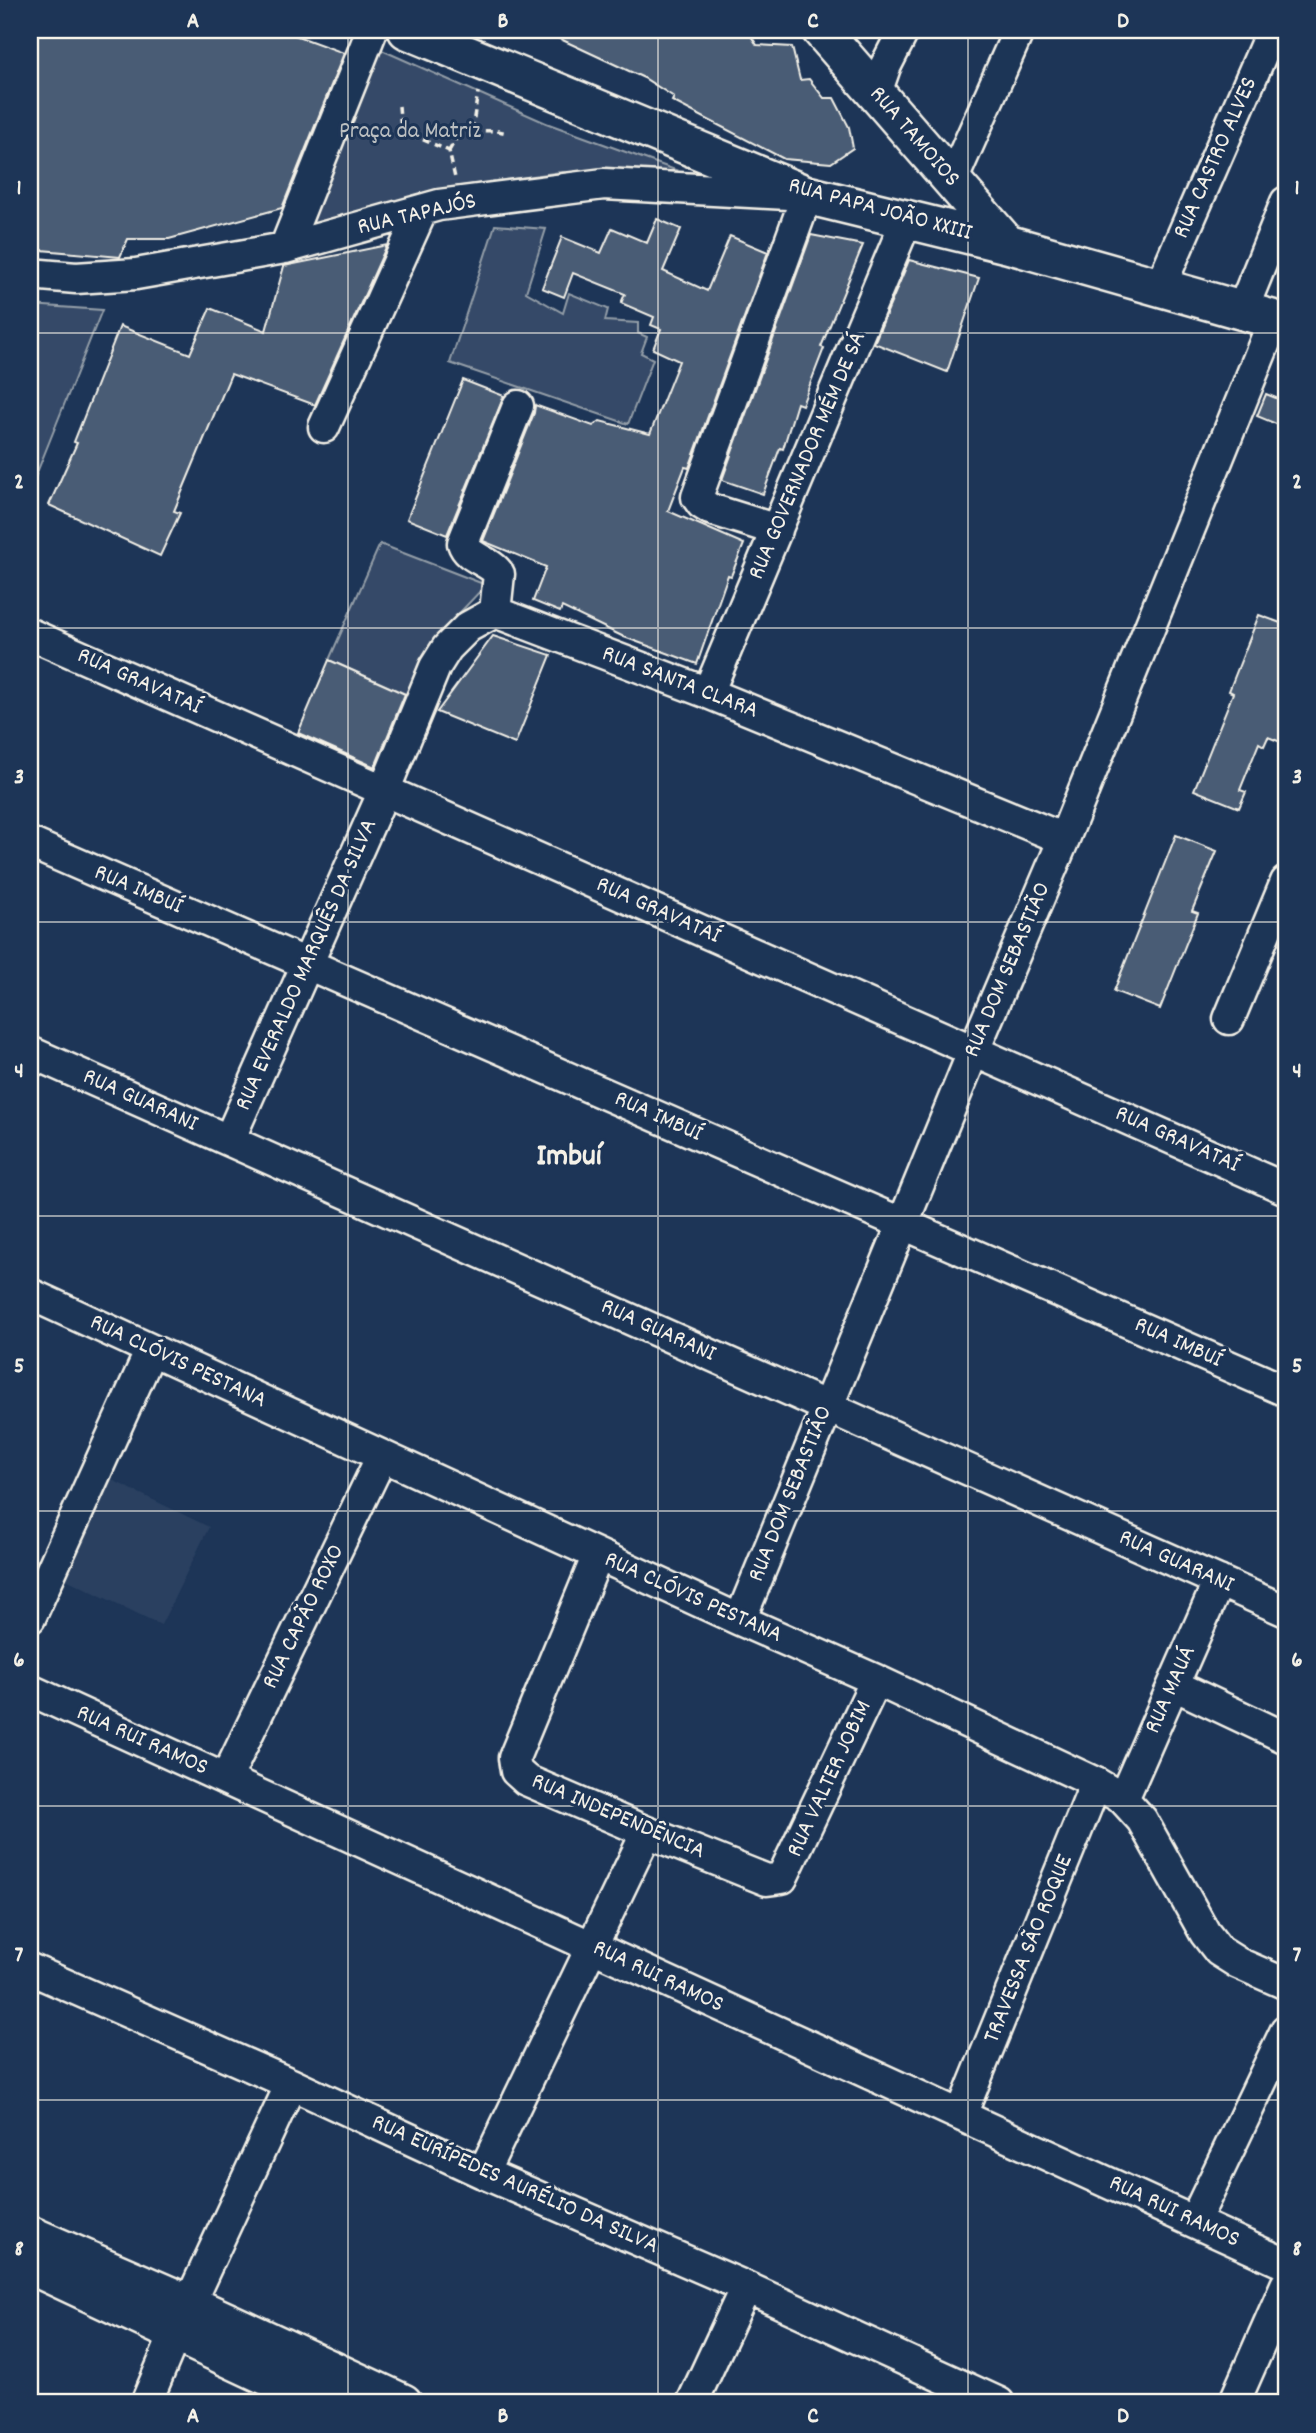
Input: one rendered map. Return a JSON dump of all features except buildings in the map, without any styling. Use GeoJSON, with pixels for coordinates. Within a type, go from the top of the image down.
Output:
{"type":"FeatureCollection","features":[{"type":"Feature","properties":{"kind":"main road","name":"RUA PAPA JOÃO XXIII"},"geometry":{"type":"LineString","coordinates":[[407,30],[807,195],[1007,244],[1268,318]]}},
{"type":"Feature","properties":{"kind":"main road","name":"RUA TAMOIOS"},"geometry":{"type":"LineString","coordinates":[[821,30],[1007,244]]}},
{"type":"Feature","properties":{"kind":"main road"},"geometry":{"type":"LineString","coordinates":[[30,2235],[182,2318],[325,2403]]}},
{"type":"Feature","properties":{"kind":"main road"},"geometry":{"type":"LineString","coordinates":[[30,2264],[182,2318],[403,2403]]}},
{"type":"Feature","properties":{"kind":"street"},"geometry":{"type":"LineString","coordinates":[[285,248],[372,30]]}},
{"type":"Feature","properties":{"kind":"street"},"geometry":{"type":"LineString","coordinates":[[876,93],[885,67],[904,30]]}},
{"type":"Feature","properties":{"kind":"street"},"geometry":{"type":"LineString","coordinates":[[952,181],[1019,30]]}},
{"type":"Feature","properties":{"kind":"street","name":"RUA CASTRO ALVES"},"geometry":{"type":"LineString","coordinates":[[1160,287],[1272,30]]}},
{"type":"Feature","properties":{"kind":"street","name":"RUA TAPAJÓS"},"geometry":{"type":"LineString","coordinates":[[30,274],[76,278],[136,274],[285,248],[439,205],[604,184],[807,195]]}},
{"type":"Feature","properties":{"kind":"street"},"geometry":{"type":"LineString","coordinates":[[777,530],[710,509],[697,497],[807,195]]}},
{"type":"Feature","properties":{"kind":"street","name":"RUA DOM SEBASTIÃO"},"geometry":{"type":"LineString","coordinates":[[740,1620],[902,1223],[1064,839],[1268,318],[1286,202]]}},
{"type":"Feature","properties":{"kind":"street"},"geometry":{"type":"LineString","coordinates":[[324,427],[422,210]]}},
{"type":"Feature","properties":{"kind":"street","name":"RUA GOVERNADOR MÉM DE SÁ"},"geometry":{"type":"LineString","coordinates":[[708,693],[908,219]]}},
{"type":"Feature","properties":{"kind":"street"},"geometry":{"type":"LineString","coordinates":[[384,791],[435,667],[447,648],[468,627],[495,612],[499,574],[494,565],[467,552],[463,544],[518,406]]}},
{"type":"Feature","properties":{"kind":"street","name":"RUA SANTA CLARA"},"geometry":{"type":"LineString","coordinates":[[495,612],[708,693],[1064,839]]}},
{"type":"Feature","properties":{"kind":"street","name":"RUA GRAVATAÍ"},"geometry":{"type":"LineString","coordinates":[[30,634],[1286,1189]]}},
{"type":"Feature","properties":{"kind":"street","name":"RUA EVERALDO MARQUÊS DA SILVA"},"geometry":{"type":"LineString","coordinates":[[229,1140],[384,791]]}},
{"type":"Feature","properties":{"kind":"street","name":"RUA IMBUÍ"},"geometry":{"type":"LineString","coordinates":[[30,843],[1286,1391]]}},
{"type":"Feature","properties":{"kind":"street"},"geometry":{"type":"LineString","coordinates":[[1229,1018],[1286,883]]}},
{"type":"Feature","properties":{"kind":"street","name":"RUA GUARANI"},"geometry":{"type":"LineString","coordinates":[[30,1052],[1286,1611]]}},
{"type":"Feature","properties":{"kind":"street","name":"RUA CLÓVIS PESTANA"},"geometry":{"type":"LineString","coordinates":[[30,1294],[1096,1783],[1123,1799],[1142,1820],[1205,1933],[1219,1951],[1238,1964],[1286,1984]]}},
{"type":"Feature","properties":{"kind":"street"},"geometry":{"type":"LineString","coordinates":[[30,1618],[152,1350]]}},
{"type":"Feature","properties":{"kind":"street","name":"RUA CAPÃO ROXO"},"geometry":{"type":"LineString","coordinates":[[226,1779],[382,1456]]}},
{"type":"Feature","properties":{"kind":"street","name":"RUA INDEPENDÊNCIA"},"geometry":{"type":"LineString","coordinates":[[598,1555],[514,1758],[516,1771],[526,1780],[647,1832],[767,1880],[782,1878]]}},
{"type":"Feature","properties":{"kind":"street","name":"RUA MAUÁ"},"geometry":{"type":"LineString","coordinates":[[1123,1799],[1219,1581]]}},
{"type":"Feature","properties":{"kind":"street","name":"RUA VALTER JOBIM"},"geometry":{"type":"LineString","coordinates":[[782,1878],[876,1680]]}},
{"type":"Feature","properties":{"kind":"street"},"geometry":{"type":"LineString","coordinates":[[1174,1685],[1286,1738]]}},
{"type":"Feature","properties":{"kind":"street","name":"RUA RUI RAMOS"},"geometry":{"type":"LineString","coordinates":[[30,1690],[1286,2264]]}},
{"type":"Feature","properties":{"kind":"street","name":"TRAVESSA SÃO ROQUE"},"geometry":{"type":"LineString","coordinates":[[961,2115],[1096,1783]]}},
{"type":"Feature","properties":{"kind":"street"},"geometry":{"type":"LineString","coordinates":[[483,2173],[647,1832]]}},
{"type":"Feature","properties":{"kind":"street","name":"RUA EURÍPEDES AURÉLIO DA SILVA"},"geometry":{"type":"LineString","coordinates":[[30,1969],[291,2084],[483,2173],[746,2287],[999,2403]]}},
{"type":"Feature","properties":{"kind":"street"},"geometry":{"type":"LineString","coordinates":[[1194,2222],[1286,2030]]}},
{"type":"Feature","properties":{"kind":"street"},"geometry":{"type":"LineString","coordinates":[[146,2403],[182,2318],[291,2084]]}},
{"type":"Feature","properties":{"kind":"street"},"geometry":{"type":"LineString","coordinates":[[1234,2403],[1286,2285]]}},
{"type":"Feature","properties":{"kind":"street"},"geometry":{"type":"LineString","coordinates":[[692,2403],[746,2287]]}},
{"type":"Feature","properties":{"kind":"path"},"geometry":{"type":"LineString","coordinates":[[472,130],[478,92]]}},
{"type":"Feature","properties":{"kind":"path"},"geometry":{"type":"LineString","coordinates":[[399,106],[401,130],[449,151]]}},
{"type":"Feature","properties":{"kind":"path"},"geometry":{"type":"LineString","coordinates":[[457,187],[449,151],[461,130],[508,133]]}},
{"type":"Feature","properties":{"kind":"shaded area"},"geometry":{"type":"Polygon","coordinates":[[[108,1478],[209,1527],[161,1625],[60,1576],[108,1478]]]}},
{"type":"Feature","properties":{"kind":"green space","name":"Praça da Matriz"},"geometry":{"type":"Polygon","coordinates":[[[375,47],[546,123],[678,171],[561,172],[441,189],[304,229],[375,47]]]}},
{"type":"Feature","properties":{"kind":"green space"},"geometry":{"type":"Polygon","coordinates":[[[495,225],[546,229],[526,292],[563,313],[569,293],[608,309],[605,321],[638,323],[638,333],[647,337],[641,353],[653,359],[628,424],[450,363],[495,225]]]}},
{"type":"Feature","properties":{"kind":"green space"},"geometry":{"type":"Polygon","coordinates":[[[30,305],[102,310],[30,490],[30,305]]]}},
{"type":"Feature","properties":{"kind":"green space"},"geometry":{"type":"Polygon","coordinates":[[[380,544],[486,585],[448,625],[429,651],[408,695],[329,660],[380,544]]]}},
{"type":"Feature","properties":{"kind":"district","name":"Imbuí"},"geometry":{"type":"Point","coordinates":[569,1158]}}]}
